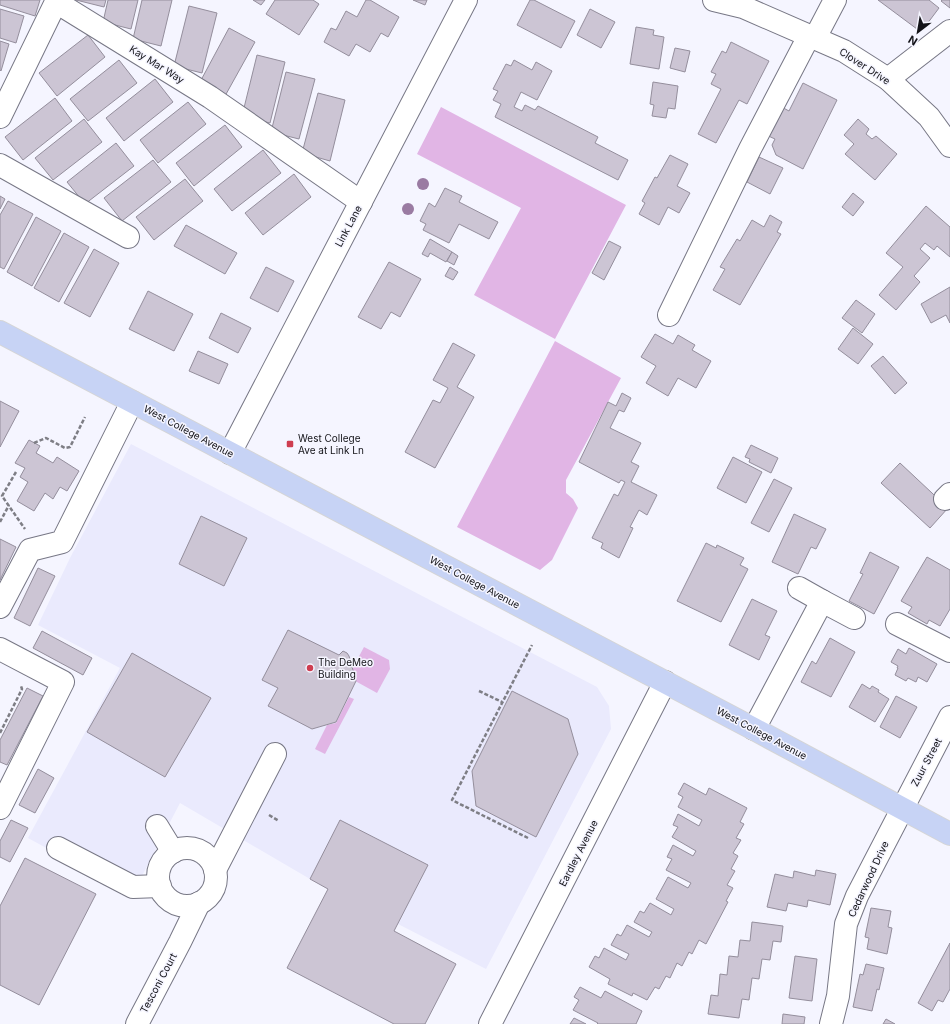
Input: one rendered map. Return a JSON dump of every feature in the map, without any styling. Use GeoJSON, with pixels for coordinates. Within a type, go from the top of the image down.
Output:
{"type":"FeatureCollection","features":[{"type":"Feature","properties":{"kind":"main road","name":"West College Avenue"},"geometry":{"type":"LineString","coordinates":[[0,332],[902,807],[950,834]]}},
{"type":"Feature","properties":{"kind":"street","name":"Link Lane"},"geometry":{"type":"LineString","coordinates":[[230,453],[466,0]]}},
{"type":"Feature","properties":{"kind":"street","name":"Clover Drive"},"geometry":{"type":"LineString","coordinates":[[714,0],[743,7],[844,50],[888,79],[929,117],[950,146]]}},
{"type":"Feature","properties":{"kind":"street"},"geometry":{"type":"LineString","coordinates":[[669,315],[740,169],[812,37],[835,0]]}},
{"type":"Feature","properties":{"kind":"street","name":"Kay Mar Way"},"geometry":{"type":"LineString","coordinates":[[0,117],[56,2],[210,96],[361,202]]}},
{"type":"Feature","properties":{"kind":"street"},"geometry":{"type":"LineString","coordinates":[[888,79],[950,31]]}},
{"type":"Feature","properties":{"kind":"street"},"geometry":{"type":"LineString","coordinates":[[0,165],[128,237]]}},
{"type":"Feature","properties":{"kind":"street"},"geometry":{"type":"LineString","coordinates":[[0,608],[30,550],[62,542],[132,402]]}},
{"type":"Feature","properties":{"kind":"street"},"geometry":{"type":"LineString","coordinates":[[799,588],[854,618]]}},
{"type":"Feature","properties":{"kind":"street"},"geometry":{"type":"LineString","coordinates":[[754,729],[822,601]]}},
{"type":"Feature","properties":{"kind":"street"},"geometry":{"type":"LineString","coordinates":[[897,624],[950,651]]}},
{"type":"Feature","properties":{"kind":"street"},"geometry":{"type":"LineString","coordinates":[[0,649],[63,682],[0,808]]}},
{"type":"Feature","properties":{"kind":"street","name":"Eardley Avenue"},"geometry":{"type":"LineString","coordinates":[[490,1024],[665,682]]}},
{"type":"Feature","properties":{"kind":"street","name":"Zuur Street"},"geometry":{"type":"LineString","coordinates":[[902,807],[950,717]]}},
{"type":"Feature","properties":{"kind":"street"},"geometry":{"type":"LineString","coordinates":[[216,870],[275,754]]}},
{"type":"Feature","properties":{"kind":"street","name":"Cedarwood Drive"},"geometry":{"type":"LineString","coordinates":[[831,1024],[838,996],[846,924],[857,896],[902,807]]}},
{"type":"Feature","properties":{"kind":"street"},"geometry":{"type":"LineString","coordinates":[[157,826],[172,852]]}},
{"type":"Feature","properties":{"kind":"street"},"geometry":{"type":"LineString","coordinates":[[186,847],[205,853],[212,861],[216,870],[216,880],[213,890],[207,898],[199,903],[189,906],[170,900],[164,894],[158,877],[159,868],[163,860],[172,852],[186,847]]}},
{"type":"Feature","properties":{"kind":"street"},"geometry":{"type":"LineString","coordinates":[[58,848],[133,887],[160,886]]}},
{"type":"Feature","properties":{"kind":"street","name":"Tesconi Court"},"geometry":{"type":"LineString","coordinates":[[137,1024],[199,903]]}},
{"type":"Feature","properties":{"kind":"path"},"geometry":{"type":"LineString","coordinates":[[34,443],[46,438],[65,448],[70,447],[85,417]]}},
{"type":"Feature","properties":{"kind":"path"},"geometry":{"type":"LineString","coordinates":[[16,472],[2,496],[38,548]]}},
{"type":"Feature","properties":{"kind":"path"},"geometry":{"type":"LineString","coordinates":[[0,522],[9,505]]}},
{"type":"Feature","properties":{"kind":"path"},"geometry":{"type":"LineString","coordinates":[[528,838],[452,800],[532,646]]}},
{"type":"Feature","properties":{"kind":"path"},"geometry":{"type":"LineString","coordinates":[[0,733],[22,689],[20,684]]}},
{"type":"Feature","properties":{"kind":"path"},"geometry":{"type":"LineString","coordinates":[[479,690],[502,702]]}},
{"type":"Feature","properties":{"kind":"shaded area"},"geometry":{"type":"Polygon","coordinates":[[[441,107],[626,205],[555,339],[474,295],[521,208],[417,154],[441,107]]]}},
{"type":"Feature","properties":{"kind":"shaded area"},"geometry":{"type":"Polygon","coordinates":[[[555,341],[621,378],[566,480],[566,493],[573,499],[578,508],[552,560],[540,570],[457,527],[555,341]]]}},
{"type":"Feature","properties":{"kind":"shaded area"},"geometry":{"type":"Polygon","coordinates":[[[131,444],[597,687],[609,706],[611,729],[486,969],[310,879],[180,803],[132,895],[28,838],[120,668],[38,625],[70,558],[131,444]]]}},
{"type":"Feature","properties":{"kind":"shaded area"},"geometry":{"type":"Polygon","coordinates":[[[364,647],[389,660],[390,669],[377,693],[348,677],[364,647]]]}},
{"type":"Feature","properties":{"kind":"shaded area"},"geometry":{"type":"Polygon","coordinates":[[[349,697],[354,699],[325,754],[315,749],[327,725],[336,723],[349,697]]]}},
{"type":"Feature","properties":{"kind":"building"},"geometry":{"type":"Polygon","coordinates":[[[0,0],[40,0],[35,16],[0,5],[0,0]]]}},
{"type":"Feature","properties":{"kind":"building"},"geometry":{"type":"Polygon","coordinates":[[[76,0],[106,0],[104,7],[76,0]]]}},
{"type":"Feature","properties":{"kind":"building"},"geometry":{"type":"Polygon","coordinates":[[[108,0],[138,0],[131,29],[103,22],[108,0]]]}},
{"type":"Feature","properties":{"kind":"building"},"geometry":{"type":"Polygon","coordinates":[[[142,0],[172,0],[161,46],[133,39],[142,0]]]}},
{"type":"Feature","properties":{"kind":"building"},"geometry":{"type":"Polygon","coordinates":[[[253,0],[265,0],[261,5],[253,0]]]}},
{"type":"Feature","properties":{"kind":"building"},"geometry":{"type":"Polygon","coordinates":[[[275,0],[313,0],[319,4],[299,35],[266,14],[275,0]]]}},
{"type":"Feature","properties":{"kind":"building"},"geometry":{"type":"Polygon","coordinates":[[[366,0],[370,0],[399,17],[388,37],[381,33],[370,52],[356,44],[349,56],[324,42],[331,28],[336,30],[346,11],[357,17],[366,0]]]}},
{"type":"Feature","properties":{"kind":"building"},"geometry":{"type":"Polygon","coordinates":[[[413,0],[427,0],[425,5],[413,0]]]}},
{"type":"Feature","properties":{"kind":"building"},"geometry":{"type":"Polygon","coordinates":[[[530,0],[534,0],[575,21],[561,48],[517,25],[530,0]]]}},
{"type":"Feature","properties":{"kind":"building"},"geometry":{"type":"Polygon","coordinates":[[[878,0],[929,0],[939,8],[921,32],[878,0]]]}},
{"type":"Feature","properties":{"kind":"building"},"geometry":{"type":"Polygon","coordinates":[[[950,0],[950,8],[941,1],[950,0]]]}},
{"type":"Feature","properties":{"kind":"building"},"geometry":{"type":"Polygon","coordinates":[[[189,6],[217,13],[202,73],[174,66],[189,6]]]}},
{"type":"Feature","properties":{"kind":"building"},"geometry":{"type":"Polygon","coordinates":[[[0,9],[24,16],[16,43],[0,38],[0,9]]]}},
{"type":"Feature","properties":{"kind":"building"},"geometry":{"type":"Polygon","coordinates":[[[590,9],[615,22],[601,48],[577,35],[590,9]]]}},
{"type":"Feature","properties":{"kind":"building"},"geometry":{"type":"Polygon","coordinates":[[[636,27],[654,30],[653,35],[664,37],[659,69],[630,64],[636,27]]]}},
{"type":"Feature","properties":{"kind":"building"},"geometry":{"type":"Polygon","coordinates":[[[229,28],[255,42],[225,96],[200,82],[229,28]]]}},
{"type":"Feature","properties":{"kind":"building"},"geometry":{"type":"Polygon","coordinates":[[[88,35],[105,57],[57,96],[39,73],[88,35]]]}},
{"type":"Feature","properties":{"kind":"building"},"geometry":{"type":"Polygon","coordinates":[[[0,41],[9,44],[1,71],[0,70],[0,41]]]}},
{"type":"Feature","properties":{"kind":"building"},"geometry":{"type":"Polygon","coordinates":[[[731,42],[769,61],[747,104],[739,100],[716,143],[698,134],[721,89],[711,84],[716,74],[711,72],[722,51],[726,53],[731,42]]]}},
{"type":"Feature","properties":{"kind":"building"},"geometry":{"type":"Polygon","coordinates":[[[675,48],[690,51],[685,72],[670,68],[675,48]]]}},
{"type":"Feature","properties":{"kind":"building"},"geometry":{"type":"Polygon","coordinates":[[[257,55],[285,62],[270,123],[242,116],[257,55]]]}},
{"type":"Feature","properties":{"kind":"building"},"geometry":{"type":"Polygon","coordinates":[[[119,60],[137,83],[88,121],[70,99],[119,60]]]}},
{"type":"Feature","properties":{"kind":"building"},"geometry":{"type":"Polygon","coordinates":[[[514,60],[532,70],[536,62],[552,71],[537,100],[521,92],[514,107],[522,111],[525,105],[535,110],[538,106],[598,137],[595,143],[628,160],[618,180],[495,117],[501,104],[493,100],[498,91],[493,89],[506,64],[511,66],[514,60]]]}},
{"type":"Feature","properties":{"kind":"building"},"geometry":{"type":"Polygon","coordinates":[[[286,72],[315,79],[299,139],[271,132],[286,72]]]}},
{"type":"Feature","properties":{"kind":"building"},"geometry":{"type":"Polygon","coordinates":[[[155,79],[173,102],[124,141],[106,118],[155,79]]]}},
{"type":"Feature","properties":{"kind":"building"},"geometry":{"type":"Polygon","coordinates":[[[653,82],[678,86],[675,109],[668,108],[666,118],[652,116],[654,105],[650,104],[653,82]]]}},
{"type":"Feature","properties":{"kind":"building"},"geometry":{"type":"Polygon","coordinates":[[[803,83],[837,100],[803,169],[776,155],[772,145],[775,139],[764,134],[778,105],[789,111],[803,83]]]}},
{"type":"Feature","properties":{"kind":"building"},"geometry":{"type":"Polygon","coordinates":[[[318,93],[345,100],[330,161],[302,153],[318,93]]]}},
{"type":"Feature","properties":{"kind":"building"},"geometry":{"type":"Polygon","coordinates":[[[55,98],[72,121],[23,160],[5,137],[55,98]]]}},
{"type":"Feature","properties":{"kind":"building"},"geometry":{"type":"Polygon","coordinates":[[[188,102],[206,124],[158,163],[140,140],[188,102]]]}},
{"type":"Feature","properties":{"kind":"building"},"geometry":{"type":"Polygon","coordinates":[[[84,119],[102,142],[53,180],[35,158],[84,119]]]}},
{"type":"Feature","properties":{"kind":"building"},"geometry":{"type":"Polygon","coordinates":[[[858,119],[869,129],[866,134],[872,139],[876,136],[897,154],[875,180],[845,154],[854,144],[844,135],[858,119]]]}},
{"type":"Feature","properties":{"kind":"building"},"geometry":{"type":"Polygon","coordinates":[[[225,125],[242,147],[194,186],[176,163],[225,125]]]}},
{"type":"Feature","properties":{"kind":"building"},"geometry":{"type":"Polygon","coordinates":[[[116,143],[134,166],[85,204],[67,182],[116,143]]]}},
{"type":"Feature","properties":{"kind":"building"},"geometry":{"type":"Polygon","coordinates":[[[263,150],[281,173],[232,211],[214,189],[263,150]]]}},
{"type":"Feature","properties":{"kind":"building"},"geometry":{"type":"Polygon","coordinates":[[[670,155],[688,164],[677,186],[690,193],[679,213],[668,207],[659,225],[639,214],[645,203],[642,201],[655,177],[657,178],[670,155]]]}},
{"type":"Feature","properties":{"kind":"building"},"geometry":{"type":"Polygon","coordinates":[[[759,157],[783,168],[770,194],[747,182],[759,157]]]}},
{"type":"Feature","properties":{"kind":"building"},"geometry":{"type":"Polygon","coordinates":[[[153,160],[171,182],[122,221],[104,198],[153,160]]]}},
{"type":"Feature","properties":{"kind":"building"},"geometry":{"type":"Polygon","coordinates":[[[294,174],[311,197],[263,235],[245,213],[294,174]]]}},
{"type":"Feature","properties":{"kind":"building"},"geometry":{"type":"Polygon","coordinates":[[[185,179],[203,201],[154,240],[136,217],[185,179]]]}},
{"type":"Feature","properties":{"kind":"building"},"geometry":{"type":"Polygon","coordinates":[[[445,188],[462,196],[459,202],[498,222],[489,239],[459,224],[449,243],[423,230],[426,224],[420,221],[429,203],[435,207],[445,188]]]}},
{"type":"Feature","properties":{"kind":"building"},"geometry":{"type":"Polygon","coordinates":[[[853,193],[864,202],[853,216],[842,207],[853,193]]]}},
{"type":"Feature","properties":{"kind":"building"},"geometry":{"type":"Polygon","coordinates":[[[0,196],[5,199],[0,209],[0,196]]]}},
{"type":"Feature","properties":{"kind":"building"},"geometry":{"type":"Polygon","coordinates":[[[8,201],[33,214],[4,269],[0,267],[0,215],[8,201]]]}},
{"type":"Feature","properties":{"kind":"building"},"geometry":{"type":"Polygon","coordinates":[[[926,206],[950,227],[950,257],[937,246],[934,250],[925,243],[920,249],[930,258],[914,276],[920,282],[896,310],[879,295],[903,267],[886,253],[926,206]]]}},
{"type":"Feature","properties":{"kind":"building"},"geometry":{"type":"Polygon","coordinates":[[[770,215],[782,222],[777,232],[781,234],[740,305],[713,290],[725,269],[720,267],[737,239],[740,241],[752,220],[764,227],[770,215]]]}},
{"type":"Feature","properties":{"kind":"building"},"geometry":{"type":"Polygon","coordinates":[[[36,217],[61,231],[32,286],[7,272],[36,217]]]}},
{"type":"Feature","properties":{"kind":"building"},"geometry":{"type":"Polygon","coordinates":[[[186,225],[237,253],[225,274],[174,246],[186,225]]]}},
{"type":"Feature","properties":{"kind":"building"},"geometry":{"type":"Polygon","coordinates":[[[64,233],[89,247],[59,302],[34,288],[64,233]]]}},
{"type":"Feature","properties":{"kind":"building"},"geometry":{"type":"Polygon","coordinates":[[[430,239],[452,252],[446,262],[430,253],[428,257],[422,254],[430,239]]]}},
{"type":"Feature","properties":{"kind":"building"},"geometry":{"type":"Polygon","coordinates":[[[609,241],[621,247],[604,280],[592,273],[609,241]]]}},
{"type":"Feature","properties":{"kind":"building"},"geometry":{"type":"Polygon","coordinates":[[[94,249],[119,263],[90,317],[64,303],[94,249]]]}},
{"type":"Feature","properties":{"kind":"building"},"geometry":{"type":"Polygon","coordinates":[[[452,252],[458,256],[454,265],[447,261],[452,252]]]}},
{"type":"Feature","properties":{"kind":"building"},"geometry":{"type":"Polygon","coordinates":[[[389,262],[421,279],[400,317],[391,312],[381,329],[358,317],[389,262]]]}},
{"type":"Feature","properties":{"kind":"building"},"geometry":{"type":"Polygon","coordinates":[[[266,267],[294,281],[278,312],[250,298],[266,267]]]}},
{"type":"Feature","properties":{"kind":"building"},"geometry":{"type":"Polygon","coordinates":[[[450,267],[458,272],[453,280],[445,276],[450,267]]]}},
{"type":"Feature","properties":{"kind":"building"},"geometry":{"type":"Polygon","coordinates":[[[950,287],[950,323],[946,315],[931,323],[921,304],[950,287]]]}},
{"type":"Feature","properties":{"kind":"building"},"geometry":{"type":"Polygon","coordinates":[[[148,291],[193,314],[174,351],[129,329],[148,291]]]}},
{"type":"Feature","properties":{"kind":"building"},"geometry":{"type":"Polygon","coordinates":[[[856,300],[875,314],[862,333],[842,318],[856,300]]]}},
{"type":"Feature","properties":{"kind":"building"},"geometry":{"type":"Polygon","coordinates":[[[221,313],[251,328],[238,353],[209,338],[221,313]]]}},
{"type":"Feature","properties":{"kind":"building"},"geometry":{"type":"Polygon","coordinates":[[[853,328],[873,344],[858,364],[838,349],[853,328]]]}},
{"type":"Feature","properties":{"kind":"building"},"geometry":{"type":"Polygon","coordinates":[[[655,334],[673,344],[678,335],[695,345],[692,350],[711,361],[696,388],[678,378],[668,396],[646,383],[656,366],[641,357],[655,334]]]}},
{"type":"Feature","properties":{"kind":"building"},"geometry":{"type":"Polygon","coordinates":[[[453,343],[475,355],[457,387],[474,397],[435,468],[405,452],[433,400],[440,403],[448,388],[433,380],[453,343]]]}},
{"type":"Feature","properties":{"kind":"building"},"geometry":{"type":"Polygon","coordinates":[[[198,351],[228,364],[219,384],[189,371],[198,351]]]}},
{"type":"Feature","properties":{"kind":"building"},"geometry":{"type":"Polygon","coordinates":[[[883,356],[907,383],[895,394],[871,366],[883,356]]]}},
{"type":"Feature","properties":{"kind":"building"},"geometry":{"type":"Polygon","coordinates":[[[622,393],[631,398],[624,412],[619,410],[610,428],[641,443],[631,462],[639,466],[631,482],[657,495],[647,515],[639,510],[630,527],[633,528],[619,558],[601,548],[603,543],[592,538],[614,494],[618,496],[625,482],[621,480],[619,483],[579,462],[608,402],[616,406],[622,393]]]}},
{"type":"Feature","properties":{"kind":"building"},"geometry":{"type":"Polygon","coordinates":[[[0,401],[19,411],[0,447],[0,401]]]}},
{"type":"Feature","properties":{"kind":"building"},"geometry":{"type":"Polygon","coordinates":[[[29,440],[40,446],[36,453],[53,463],[57,457],[79,471],[67,491],[60,487],[53,499],[45,493],[34,511],[17,501],[28,482],[20,477],[25,468],[15,463],[29,440]]]}},
{"type":"Feature","properties":{"kind":"building"},"geometry":{"type":"Polygon","coordinates":[[[751,445],[778,458],[771,473],[749,462],[750,459],[745,457],[751,445]]]}},
{"type":"Feature","properties":{"kind":"building"},"geometry":{"type":"Polygon","coordinates":[[[733,457],[762,472],[746,503],[717,488],[733,457]]]}},
{"type":"Feature","properties":{"kind":"building"},"geometry":{"type":"Polygon","coordinates":[[[900,463],[948,508],[930,528],[881,483],[900,463]]]}},
{"type":"Feature","properties":{"kind":"building"},"geometry":{"type":"Polygon","coordinates":[[[774,479],[792,488],[769,532],[751,523],[774,479]]]}},
{"type":"Feature","properties":{"kind":"building"},"geometry":{"type":"Polygon","coordinates":[[[794,514],[826,529],[816,549],[811,547],[798,574],[772,562],[794,514]]]}},
{"type":"Feature","properties":{"kind":"building"},"geometry":{"type":"Polygon","coordinates":[[[201,516],[247,538],[224,586],[179,564],[201,516]]]}},
{"type":"Feature","properties":{"kind":"building"},"geometry":{"type":"Polygon","coordinates":[[[0,539],[16,547],[0,580],[0,539]]]}},
{"type":"Feature","properties":{"kind":"building"},"geometry":{"type":"Polygon","coordinates":[[[706,543],[716,548],[717,545],[744,558],[740,565],[748,569],[721,622],[677,601],[706,543]]]}},
{"type":"Feature","properties":{"kind":"building"},"geometry":{"type":"Polygon","coordinates":[[[870,552],[899,567],[874,614],[849,601],[863,574],[860,573],[870,552]]]}},
{"type":"Feature","properties":{"kind":"building"},"geometry":{"type":"Polygon","coordinates":[[[927,557],[950,570],[950,609],[940,626],[929,620],[927,624],[908,613],[912,607],[901,601],[927,557]]]}},
{"type":"Feature","properties":{"kind":"building"},"geometry":{"type":"Polygon","coordinates":[[[38,568],[55,576],[30,626],[14,618],[38,568]]]}},
{"type":"Feature","properties":{"kind":"building"},"geometry":{"type":"Polygon","coordinates":[[[752,599],[777,611],[765,635],[770,637],[759,660],[729,645],[752,599]]]}},
{"type":"Feature","properties":{"kind":"building","name":"The DeMeo Building"},"geometry":{"type":"Polygon","coordinates":[[[288,630],[339,655],[343,651],[349,656],[356,681],[336,722],[312,729],[268,706],[278,688],[262,680],[288,630]]]}},
{"type":"Feature","properties":{"kind":"building"},"geometry":{"type":"Polygon","coordinates":[[[42,631],[92,658],[83,675],[33,648],[42,631]]]}},
{"type":"Feature","properties":{"kind":"building"},"geometry":{"type":"Polygon","coordinates":[[[830,638],[855,652],[831,697],[801,682],[812,661],[816,664],[830,638]]]}},
{"type":"Feature","properties":{"kind":"building"},"geometry":{"type":"Polygon","coordinates":[[[909,648],[937,664],[927,682],[918,677],[916,682],[908,678],[906,681],[895,675],[898,666],[891,662],[898,649],[906,654],[909,648]]]}},
{"type":"Feature","properties":{"kind":"building"},"geometry":{"type":"Polygon","coordinates":[[[132,653],[211,698],[165,777],[87,732],[132,653]]]}},
{"type":"Feature","properties":{"kind":"building"},"geometry":{"type":"Polygon","coordinates":[[[862,684],[870,689],[872,686],[889,699],[875,722],[849,707],[862,684]]]}},
{"type":"Feature","properties":{"kind":"building"},"geometry":{"type":"Polygon","coordinates":[[[27,688],[43,696],[7,765],[0,762],[0,740],[27,688]]]}},
{"type":"Feature","properties":{"kind":"building"},"geometry":{"type":"Polygon","coordinates":[[[512,691],[568,719],[578,754],[536,837],[476,806],[472,771],[512,691]]]}},
{"type":"Feature","properties":{"kind":"building"},"geometry":{"type":"Polygon","coordinates":[[[896,696],[917,707],[900,738],[880,727],[896,696]]]}},
{"type":"Feature","properties":{"kind":"building"},"geometry":{"type":"Polygon","coordinates":[[[38,769],[54,778],[35,813],[19,805],[38,769]]]}},
{"type":"Feature","properties":{"kind":"building"},"geometry":{"type":"Polygon","coordinates":[[[684,783],[706,795],[709,788],[747,808],[740,822],[744,824],[736,838],[741,840],[733,853],[738,856],[731,869],[735,871],[727,885],[733,888],[726,901],[728,902],[706,944],[699,940],[692,954],[689,952],[682,966],[677,963],[670,978],[666,976],[659,989],[655,987],[647,1000],[633,993],[632,996],[608,984],[610,979],[589,967],[595,956],[599,958],[604,948],[626,960],[629,954],[611,945],[617,934],[621,936],[627,925],[649,937],[652,932],[634,922],[640,911],[644,913],[650,903],[671,915],[674,909],[656,899],[668,877],[688,888],[691,883],[666,870],[672,859],[667,857],[673,845],[693,856],[696,851],[672,837],[678,827],[673,825],[678,814],[699,826],[702,820],[678,807],[683,797],[678,794],[684,783]]]}},
{"type":"Feature","properties":{"kind":"building"},"geometry":{"type":"Polygon","coordinates":[[[11,820],[28,828],[10,862],[0,857],[0,841],[11,820]]]}},
{"type":"Feature","properties":{"kind":"building"},"geometry":{"type":"Polygon","coordinates":[[[340,820],[428,865],[394,931],[456,964],[425,1024],[394,1024],[287,968],[328,889],[310,879],[340,820]]]}},
{"type":"Feature","properties":{"kind":"building"},"geometry":{"type":"Polygon","coordinates":[[[25,858],[96,894],[39,1005],[0,985],[0,906],[25,858]]]}},
{"type":"Feature","properties":{"kind":"building"},"geometry":{"type":"Polygon","coordinates":[[[816,870],[836,874],[830,905],[808,900],[807,907],[788,903],[786,911],[767,907],[775,874],[793,878],[794,871],[815,876],[816,870]]]}},
{"type":"Feature","properties":{"kind":"building"},"geometry":{"type":"Polygon","coordinates":[[[871,908],[891,911],[888,927],[892,928],[887,954],[867,949],[869,938],[865,937],[871,908]]]}},
{"type":"Feature","properties":{"kind":"building"},"geometry":{"type":"Polygon","coordinates":[[[752,922],[783,926],[781,942],[773,941],[770,960],[762,959],[759,979],[752,978],[749,1000],[742,999],[739,1018],[708,1014],[711,995],[718,996],[720,974],[727,975],[729,956],[738,957],[740,940],[750,941],[752,922]]]}},
{"type":"Feature","properties":{"kind":"building"},"geometry":{"type":"Polygon","coordinates":[[[950,943],[950,989],[943,1002],[938,1000],[932,1011],[918,1003],[950,943]]]}},
{"type":"Feature","properties":{"kind":"building"},"geometry":{"type":"Polygon","coordinates":[[[795,956],[817,959],[812,1001],[789,998],[795,956]]]}},
{"type":"Feature","properties":{"kind":"building"},"geometry":{"type":"Polygon","coordinates":[[[866,964],[884,968],[872,1011],[853,1007],[860,974],[863,975],[866,964]]]}},
{"type":"Feature","properties":{"kind":"building"},"geometry":{"type":"Polygon","coordinates":[[[580,987],[601,998],[605,991],[642,1011],[636,1024],[597,1024],[598,1023],[573,1010],[579,1000],[574,997],[580,987]]]}},
{"type":"Feature","properties":{"kind":"building"},"geometry":{"type":"Polygon","coordinates":[[[783,1014],[805,1017],[804,1024],[782,1024],[783,1014]]]}},
{"type":"Feature","properties":{"kind":"building"},"geometry":{"type":"Polygon","coordinates":[[[574,1018],[586,1024],[570,1024],[574,1018]]]}},
{"type":"Feature","properties":{"kind":"building"},"geometry":{"type":"Polygon","coordinates":[[[886,1019],[895,1024],[883,1024],[886,1019]]]}},
{"type":"Feature","properties":{"kind":"place","name":"West College Ave at Link Ln"},"geometry":{"type":"Point","coordinates":[290,444]}},
{"type":"Feature","properties":{"kind":"place","name":"The DeMeo Building"},"geometry":{"type":"Point","coordinates":[310,668]}}]}
